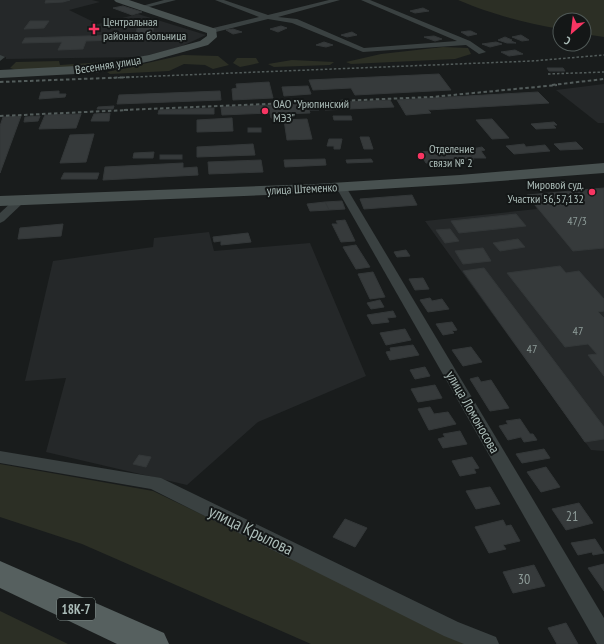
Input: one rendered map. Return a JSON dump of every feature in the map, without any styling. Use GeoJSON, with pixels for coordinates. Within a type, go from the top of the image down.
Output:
{"type":"FeatureCollection","features":[{"type":"Feature","properties":{"kind":"main road"},"geometry":{"type":"LineString","coordinates":[[119,0],[212,34]]}},
{"type":"Feature","properties":{"kind":"main road","name":"Весенняя улица"},"geometry":{"type":"LineString","coordinates":[[2,72],[95,69],[151,58],[204,43],[212,34]]}},
{"type":"Feature","properties":{"kind":"main road","name":"улица Штеменко"},"geometry":{"type":"LineString","coordinates":[[0,201],[341,188],[510,177],[604,168]]}},
{"type":"Feature","properties":{"kind":"main road","name":"18К-7"},"geometry":{"type":"LineString","coordinates":[[0,574],[152,644]]}},
{"type":"Feature","properties":{"kind":"street"},"geometry":{"type":"LineString","coordinates":[[142,8],[173,0]]}},
{"type":"Feature","properties":{"kind":"street"},"geometry":{"type":"LineString","coordinates":[[218,0],[266,17],[294,21]]}},
{"type":"Feature","properties":{"kind":"street"},"geometry":{"type":"LineString","coordinates":[[212,34],[277,14],[337,0]]}},
{"type":"Feature","properties":{"kind":"street"},"geometry":{"type":"LineString","coordinates":[[364,0],[467,43],[482,52]]}},
{"type":"Feature","properties":{"kind":"street"},"geometry":{"type":"LineString","coordinates":[[301,2],[314,6]]}},
{"type":"Feature","properties":{"kind":"street"},"geometry":{"type":"LineString","coordinates":[[277,14],[363,50],[467,43]]}},
{"type":"Feature","properties":{"kind":"street","name":"улица Ломоносова"},"geometry":{"type":"LineString","coordinates":[[341,188],[604,637]]}},
{"type":"Feature","properties":{"kind":"street"},"geometry":{"type":"LineString","coordinates":[[0,219],[19,201]]}},
{"type":"Feature","properties":{"kind":"street","name":"улица Крылова"},"geometry":{"type":"LineString","coordinates":[[0,457],[155,483],[451,629],[488,644]]}},
{"type":"Feature","properties":{"kind":"shaded area","name":"Центральная районная больница"},"geometry":{"type":"Polygon","coordinates":[[[0,0],[92,0],[100,2],[69,10],[98,24],[138,14],[206,35],[180,47],[141,57],[0,58],[0,0]]]}},
{"type":"Feature","properties":{"kind":"shaded area"},"geometry":{"type":"Polygon","coordinates":[[[458,0],[604,0],[604,37],[592,35],[592,12],[552,12],[552,28],[508,18],[458,0]]]}},
{"type":"Feature","properties":{"kind":"shaded area"},"geometry":{"type":"Polygon","coordinates":[[[443,47],[468,48],[471,54],[455,59],[351,64],[346,62],[381,54],[443,47]]]}},
{"type":"Feature","properties":{"kind":"shaded area"},"geometry":{"type":"Polygon","coordinates":[[[183,55],[218,56],[229,65],[213,69],[205,65],[184,64],[169,71],[110,74],[107,72],[183,55]]]}},
{"type":"Feature","properties":{"kind":"shaded area"},"geometry":{"type":"Polygon","coordinates":[[[237,58],[256,58],[259,63],[240,67],[233,63],[237,58]]]}},
{"type":"Feature","properties":{"kind":"shaded area"},"geometry":{"type":"Polygon","coordinates":[[[135,60],[96,67],[20,71],[10,68],[16,62],[59,61],[60,65],[135,60]]]}},
{"type":"Feature","properties":{"kind":"shaded area"},"geometry":{"type":"Polygon","coordinates":[[[292,60],[334,62],[330,65],[274,67],[268,64],[292,60]]]}},
{"type":"Feature","properties":{"kind":"shaded area"},"geometry":{"type":"Polygon","coordinates":[[[604,84],[604,123],[598,123],[556,90],[604,84]]]}},
{"type":"Feature","properties":{"kind":"shaded area"},"geometry":{"type":"Polygon","coordinates":[[[604,188],[604,451],[591,450],[425,221],[537,209],[527,195],[604,188]]]}},
{"type":"Feature","properties":{"kind":"shaded area"},"geometry":{"type":"Polygon","coordinates":[[[209,232],[214,251],[310,243],[366,376],[258,422],[187,485],[46,452],[66,378],[25,381],[53,261],[153,247],[154,238],[209,232]]]}},
{"type":"Feature","properties":{"kind":"shaded area"},"geometry":{"type":"Polygon","coordinates":[[[0,464],[153,491],[472,644],[311,644],[82,544],[0,517],[0,464]]]}},
{"type":"Feature","properties":{"kind":"shaded area"},"geometry":{"type":"Polygon","coordinates":[[[0,611],[68,644],[0,644],[0,611]]]}},
{"type":"Feature","properties":{"kind":"building"},"geometry":{"type":"Polygon","coordinates":[[[46,0],[70,0],[45,3],[46,0]]]}},
{"type":"Feature","properties":{"kind":"building"},"geometry":{"type":"Polygon","coordinates":[[[123,6],[142,12],[132,15],[113,8],[123,6]]]}},
{"type":"Feature","properties":{"kind":"building"},"geometry":{"type":"Polygon","coordinates":[[[423,8],[429,11],[415,13],[410,11],[423,8]]]}},
{"type":"Feature","properties":{"kind":"building"},"geometry":{"type":"Polygon","coordinates":[[[30,21],[49,21],[44,28],[24,29],[30,21]]]}},
{"type":"Feature","properties":{"kind":"building"},"geometry":{"type":"Polygon","coordinates":[[[155,21],[151,40],[134,40],[139,22],[155,21]]]}},
{"type":"Feature","properties":{"kind":"building"},"geometry":{"type":"Polygon","coordinates":[[[281,26],[287,28],[278,32],[270,29],[281,26]]]}},
{"type":"Feature","properties":{"kind":"building"},"geometry":{"type":"Polygon","coordinates":[[[233,29],[242,32],[233,34],[226,30],[233,29]]]}},
{"type":"Feature","properties":{"kind":"building"},"geometry":{"type":"Polygon","coordinates":[[[471,31],[477,34],[468,36],[461,32],[471,31]]]}},
{"type":"Feature","properties":{"kind":"building"},"geometry":{"type":"Polygon","coordinates":[[[352,32],[357,35],[347,37],[341,35],[352,32]]]}},
{"type":"Feature","properties":{"kind":"building"},"geometry":{"type":"Polygon","coordinates":[[[118,35],[116,40],[86,41],[83,49],[58,50],[62,42],[22,43],[25,38],[118,35]]]}},
{"type":"Feature","properties":{"kind":"building"},"geometry":{"type":"Polygon","coordinates":[[[521,35],[529,40],[522,41],[512,37],[521,35]]]}},
{"type":"Feature","properties":{"kind":"building"},"geometry":{"type":"Polygon","coordinates":[[[434,36],[442,39],[435,41],[424,37],[434,36]]]}},
{"type":"Feature","properties":{"kind":"building"},"geometry":{"type":"Polygon","coordinates":[[[505,37],[516,43],[507,43],[498,40],[505,37]]]}},
{"type":"Feature","properties":{"kind":"building"},"geometry":{"type":"Polygon","coordinates":[[[324,42],[333,45],[326,47],[316,45],[324,42]]]}},
{"type":"Feature","properties":{"kind":"building"},"geometry":{"type":"Polygon","coordinates":[[[496,42],[502,44],[490,47],[482,44],[496,42]]]}},
{"type":"Feature","properties":{"kind":"building"},"geometry":{"type":"Polygon","coordinates":[[[515,50],[523,54],[509,56],[501,52],[515,50]]]}},
{"type":"Feature","properties":{"kind":"building"},"geometry":{"type":"Polygon","coordinates":[[[547,68],[563,68],[565,71],[549,71],[547,68]]]}},
{"type":"Feature","properties":{"kind":"building"},"geometry":{"type":"Polygon","coordinates":[[[439,74],[451,90],[355,95],[351,88],[313,90],[309,80],[439,74]]]}},
{"type":"Feature","properties":{"kind":"building"},"geometry":{"type":"Polygon","coordinates":[[[269,82],[273,98],[233,100],[232,89],[237,88],[236,84],[269,82]]]}},
{"type":"Feature","properties":{"kind":"building"},"geometry":{"type":"Polygon","coordinates":[[[308,86],[311,94],[284,96],[282,87],[308,86]]]}},
{"type":"Feature","properties":{"kind":"building"},"geometry":{"type":"Polygon","coordinates":[[[59,91],[59,94],[66,94],[65,97],[39,99],[41,92],[59,91]]]}},
{"type":"Feature","properties":{"kind":"building"},"geometry":{"type":"Polygon","coordinates":[[[220,91],[221,100],[117,104],[119,95],[220,91]]]}},
{"type":"Feature","properties":{"kind":"building"},"geometry":{"type":"Polygon","coordinates":[[[538,92],[549,103],[428,110],[431,113],[406,115],[397,100],[538,92]]]}},
{"type":"Feature","properties":{"kind":"building"},"geometry":{"type":"Polygon","coordinates":[[[390,100],[394,107],[325,110],[323,103],[390,100]]]}},
{"type":"Feature","properties":{"kind":"building","name":"ОАО \"Урюпинский МЭЗ\""},"geometry":{"type":"Polygon","coordinates":[[[317,103],[319,110],[309,110],[310,113],[283,114],[284,118],[271,118],[270,113],[222,115],[221,107],[317,103]]]}},
{"type":"Feature","properties":{"kind":"building"},"geometry":{"type":"Polygon","coordinates":[[[114,106],[113,109],[97,109],[98,107],[114,106]]]}},
{"type":"Feature","properties":{"kind":"building"},"geometry":{"type":"Polygon","coordinates":[[[214,108],[214,114],[158,114],[159,110],[214,108]]]}},
{"type":"Feature","properties":{"kind":"building"},"geometry":{"type":"Polygon","coordinates":[[[110,113],[109,121],[91,121],[94,114],[110,113]]]}},
{"type":"Feature","properties":{"kind":"building"},"geometry":{"type":"Polygon","coordinates":[[[81,114],[76,128],[39,129],[45,115],[81,114]]]}},
{"type":"Feature","properties":{"kind":"building"},"geometry":{"type":"Polygon","coordinates":[[[21,116],[0,173],[0,126],[3,117],[21,116]]]}},
{"type":"Feature","properties":{"kind":"building"},"geometry":{"type":"Polygon","coordinates":[[[40,116],[38,121],[24,122],[25,117],[40,116]]]}},
{"type":"Feature","properties":{"kind":"building"},"geometry":{"type":"Polygon","coordinates":[[[333,116],[351,116],[352,120],[334,120],[333,116]]]}},
{"type":"Feature","properties":{"kind":"building","name":"ОАО \"Урюпинский МЭЗ\""},"geometry":{"type":"Polygon","coordinates":[[[232,118],[233,131],[197,132],[197,120],[232,118]]]}},
{"type":"Feature","properties":{"kind":"building","name":"ОАО \"Урюпинский МЭЗ\""},"geometry":{"type":"Polygon","coordinates":[[[307,119],[312,139],[287,140],[284,120],[307,119]]]}},
{"type":"Feature","properties":{"kind":"building"},"geometry":{"type":"Polygon","coordinates":[[[492,119],[509,138],[492,139],[476,120],[492,119]]]}},
{"type":"Feature","properties":{"kind":"building"},"geometry":{"type":"Polygon","coordinates":[[[554,122],[557,125],[553,125],[556,128],[536,129],[531,124],[554,122]]]}},
{"type":"Feature","properties":{"kind":"building"},"geometry":{"type":"Polygon","coordinates":[[[248,128],[261,128],[261,132],[248,132],[248,128]]]}},
{"type":"Feature","properties":{"kind":"building"},"geometry":{"type":"Polygon","coordinates":[[[94,134],[86,162],[60,163],[70,135],[94,134]]]}},
{"type":"Feature","properties":{"kind":"building"},"geometry":{"type":"Polygon","coordinates":[[[360,137],[369,137],[373,149],[364,149],[360,137]]]}},
{"type":"Feature","properties":{"kind":"building"},"geometry":{"type":"Polygon","coordinates":[[[329,139],[342,139],[340,149],[334,149],[334,146],[327,146],[329,139]]]}},
{"type":"Feature","properties":{"kind":"building"},"geometry":{"type":"Polygon","coordinates":[[[576,142],[583,149],[560,150],[554,144],[576,142]]]}},
{"type":"Feature","properties":{"kind":"building","name":"ОАО \"Урюпинский МЭЗ\""},"geometry":{"type":"Polygon","coordinates":[[[253,144],[255,155],[197,157],[197,147],[253,144]]]}},
{"type":"Feature","properties":{"kind":"building"},"geometry":{"type":"Polygon","coordinates":[[[524,144],[526,147],[545,145],[550,151],[514,154],[506,146],[524,144]]]}},
{"type":"Feature","properties":{"kind":"building"},"geometry":{"type":"Polygon","coordinates":[[[482,147],[485,150],[481,151],[486,158],[473,158],[467,150],[482,147]]]}},
{"type":"Feature","properties":{"kind":"building"},"geometry":{"type":"Polygon","coordinates":[[[466,148],[474,160],[426,163],[419,152],[466,148]]]}},
{"type":"Feature","properties":{"kind":"building"},"geometry":{"type":"Polygon","coordinates":[[[154,152],[153,158],[133,158],[134,153],[154,152]]]}},
{"type":"Feature","properties":{"kind":"building"},"geometry":{"type":"Polygon","coordinates":[[[160,155],[182,155],[182,159],[160,159],[160,155]]]}},
{"type":"Feature","properties":{"kind":"building"},"geometry":{"type":"Polygon","coordinates":[[[325,159],[326,165],[285,167],[284,160],[325,159]]]}},
{"type":"Feature","properties":{"kind":"building"},"geometry":{"type":"Polygon","coordinates":[[[371,159],[373,162],[347,163],[346,160],[371,159]]]}},
{"type":"Feature","properties":{"kind":"building"},"geometry":{"type":"Polygon","coordinates":[[[261,160],[263,172],[209,174],[208,162],[261,160]]]}},
{"type":"Feature","properties":{"kind":"building"},"geometry":{"type":"Polygon","coordinates":[[[183,163],[183,168],[197,167],[198,175],[103,180],[105,167],[183,163]]]}},
{"type":"Feature","properties":{"kind":"building"},"geometry":{"type":"Polygon","coordinates":[[[64,173],[99,173],[97,179],[61,179],[64,173]]]}},
{"type":"Feature","properties":{"kind":"building"},"geometry":{"type":"Polygon","coordinates":[[[604,188],[604,248],[573,251],[527,195],[604,188]]]}},
{"type":"Feature","properties":{"kind":"building"},"geometry":{"type":"Polygon","coordinates":[[[412,195],[417,205],[364,209],[360,199],[412,195]]]}},
{"type":"Feature","properties":{"kind":"building"},"geometry":{"type":"Polygon","coordinates":[[[342,201],[345,209],[329,210],[325,202],[342,201]]]}},
{"type":"Feature","properties":{"kind":"building"},"geometry":{"type":"Polygon","coordinates":[[[325,202],[329,210],[310,211],[307,204],[325,202]]]}},
{"type":"Feature","properties":{"kind":"building"},"geometry":{"type":"Polygon","coordinates":[[[516,214],[526,226],[459,233],[451,221],[516,214]]]}},
{"type":"Feature","properties":{"kind":"building"},"geometry":{"type":"Polygon","coordinates":[[[345,220],[355,241],[341,242],[332,224],[338,224],[336,221],[345,220]]]}},
{"type":"Feature","properties":{"kind":"building"},"geometry":{"type":"Polygon","coordinates":[[[63,224],[61,236],[18,239],[20,228],[63,224]]]}},
{"type":"Feature","properties":{"kind":"building"},"geometry":{"type":"Polygon","coordinates":[[[450,229],[459,241],[445,243],[436,230],[450,229]]]}},
{"type":"Feature","properties":{"kind":"building"},"geometry":{"type":"Polygon","coordinates":[[[248,233],[251,242],[221,245],[221,241],[214,242],[213,237],[248,233]]]}},
{"type":"Feature","properties":{"kind":"building"},"geometry":{"type":"Polygon","coordinates":[[[518,239],[525,247],[500,251],[493,243],[518,239]]]}},
{"type":"Feature","properties":{"kind":"building"},"geometry":{"type":"Polygon","coordinates":[[[356,245],[370,267],[356,269],[343,247],[356,245]]]}},
{"type":"Feature","properties":{"kind":"building"},"geometry":{"type":"Polygon","coordinates":[[[483,248],[491,261],[463,264],[455,251],[483,248]]]}},
{"type":"Feature","properties":{"kind":"building"},"geometry":{"type":"Polygon","coordinates":[[[406,250],[410,256],[397,257],[394,252],[406,250]]]}},
{"type":"Feature","properties":{"kind":"building"},"geometry":{"type":"Polygon","coordinates":[[[560,266],[566,273],[579,271],[604,299],[604,311],[598,312],[604,318],[604,376],[588,355],[597,354],[588,344],[565,347],[507,273],[560,266]]]}},
{"type":"Feature","properties":{"kind":"building"},"geometry":{"type":"Polygon","coordinates":[[[484,268],[604,427],[604,439],[585,442],[463,271],[484,268]]]}},
{"type":"Feature","properties":{"kind":"building"},"geometry":{"type":"Polygon","coordinates":[[[373,272],[385,297],[370,299],[358,274],[373,272]]]}},
{"type":"Feature","properties":{"kind":"building"},"geometry":{"type":"Polygon","coordinates":[[[423,278],[429,289],[415,290],[409,279],[423,278]]]}},
{"type":"Feature","properties":{"kind":"building"},"geometry":{"type":"Polygon","coordinates":[[[430,298],[432,301],[442,299],[449,309],[428,312],[420,300],[430,298]]]}},
{"type":"Feature","properties":{"kind":"building"},"geometry":{"type":"Polygon","coordinates":[[[380,300],[384,307],[371,309],[367,303],[380,300]]]}},
{"type":"Feature","properties":{"kind":"building"},"geometry":{"type":"Polygon","coordinates":[[[393,311],[396,317],[387,318],[389,322],[372,324],[367,315],[393,311]]]}},
{"type":"Feature","properties":{"kind":"building"},"geometry":{"type":"Polygon","coordinates":[[[452,322],[457,330],[452,331],[454,333],[443,335],[436,324],[452,322]]]}},
{"type":"Feature","properties":{"kind":"building"},"geometry":{"type":"Polygon","coordinates":[[[405,329],[411,340],[386,345],[380,333],[405,329]]]}},
{"type":"Feature","properties":{"kind":"building"},"geometry":{"type":"Polygon","coordinates":[[[413,345],[419,355],[390,360],[386,352],[391,351],[390,348],[413,345]]]}},
{"type":"Feature","properties":{"kind":"building"},"geometry":{"type":"Polygon","coordinates":[[[471,347],[482,362],[463,366],[452,350],[471,347]]]}},
{"type":"Feature","properties":{"kind":"building"},"geometry":{"type":"Polygon","coordinates":[[[425,367],[430,376],[415,379],[410,370],[425,367]]]}},
{"type":"Feature","properties":{"kind":"building"},"geometry":{"type":"Polygon","coordinates":[[[478,377],[481,382],[491,380],[509,408],[490,411],[470,379],[478,377]]]}},
{"type":"Feature","properties":{"kind":"building"},"geometry":{"type":"Polygon","coordinates":[[[435,385],[442,398],[418,402],[411,389],[435,385]]]}},
{"type":"Feature","properties":{"kind":"building"},"geometry":{"type":"Polygon","coordinates":[[[430,407],[434,414],[448,412],[456,424],[429,430],[418,409],[430,407]]]}},
{"type":"Feature","properties":{"kind":"building"},"geometry":{"type":"Polygon","coordinates":[[[520,419],[530,434],[533,434],[537,440],[524,442],[521,437],[508,440],[499,426],[508,424],[506,421],[520,419]]]}},
{"type":"Feature","properties":{"kind":"building"},"geometry":{"type":"Polygon","coordinates":[[[460,431],[467,444],[443,448],[438,439],[445,437],[443,434],[460,431]]]}},
{"type":"Feature","properties":{"kind":"building"},"geometry":{"type":"Polygon","coordinates":[[[544,449],[550,458],[522,463],[516,454],[544,449]]]}},
{"type":"Feature","properties":{"kind":"building"},"geometry":{"type":"Polygon","coordinates":[[[139,455],[151,457],[146,467],[133,464],[139,455]]]}},
{"type":"Feature","properties":{"kind":"building"},"geometry":{"type":"Polygon","coordinates":[[[472,457],[479,468],[474,469],[476,473],[460,476],[452,461],[472,457]]]}},
{"type":"Feature","properties":{"kind":"building"},"geometry":{"type":"Polygon","coordinates":[[[546,467],[560,487],[541,492],[527,472],[546,467]]]}},
{"type":"Feature","properties":{"kind":"building"},"geometry":{"type":"Polygon","coordinates":[[[490,487],[500,504],[476,509],[466,491],[490,487]]]}},
{"type":"Feature","properties":{"kind":"building"},"geometry":{"type":"Polygon","coordinates":[[[579,503],[593,523],[566,530],[552,509],[579,503]]]}},
{"type":"Feature","properties":{"kind":"building"},"geometry":{"type":"Polygon","coordinates":[[[345,519],[367,528],[355,547],[333,537],[345,519]]]}},
{"type":"Feature","properties":{"kind":"building"},"geometry":{"type":"Polygon","coordinates":[[[503,520],[506,526],[511,525],[520,541],[503,545],[506,549],[489,553],[475,527],[503,520]]]}},
{"type":"Feature","properties":{"kind":"building"},"geometry":{"type":"Polygon","coordinates":[[[595,539],[604,553],[593,555],[592,552],[578,555],[571,543],[595,539]]]}},
{"type":"Feature","properties":{"kind":"building"},"geometry":{"type":"Polygon","coordinates":[[[604,564],[604,591],[588,568],[604,564]]]}},
{"type":"Feature","properties":{"kind":"building"},"geometry":{"type":"Polygon","coordinates":[[[534,565],[545,586],[513,593],[503,572],[534,565]]]}},
{"type":"Feature","properties":{"kind":"building"},"geometry":{"type":"Polygon","coordinates":[[[566,623],[578,644],[557,644],[548,628],[566,623]]]}},
{"type":"Feature","properties":{"kind":"railway"},"geometry":{"type":"LineString","coordinates":[[132,77],[532,61],[604,55]]}},
{"type":"Feature","properties":{"kind":"railway"},"geometry":{"type":"LineString","coordinates":[[548,74],[604,72]]}},
{"type":"Feature","properties":{"kind":"railway"},"geometry":{"type":"LineString","coordinates":[[0,82],[132,77]]}},
{"type":"Feature","properties":{"kind":"railway"},"geometry":{"type":"LineString","coordinates":[[109,78],[132,77]]}},
{"type":"Feature","properties":{"kind":"railway"},"geometry":{"type":"LineString","coordinates":[[552,85],[604,79]]}},
{"type":"Feature","properties":{"kind":"railway"},"geometry":{"type":"LineString","coordinates":[[124,110],[432,97],[557,85]]}},
{"type":"Feature","properties":{"kind":"railway"},"geometry":{"type":"LineString","coordinates":[[0,116],[128,110]]}},
{"type":"Feature","properties":{"kind":"place","name":"Центральная районная больница"},"geometry":{"type":"Point","coordinates":[94,29]}},
{"type":"Feature","properties":{"kind":"place","name":"ОАО \"Урюпинский МЭЗ\""},"geometry":{"type":"Point","coordinates":[265,111]}},
{"type":"Feature","properties":{"kind":"place","name":"Отделение связи № 2"},"geometry":{"type":"Point","coordinates":[421,156]}},
{"type":"Feature","properties":{"kind":"place","name":"Мировой суд. Участки 56,57,132"},"geometry":{"type":"Point","coordinates":[592,192]}}]}
